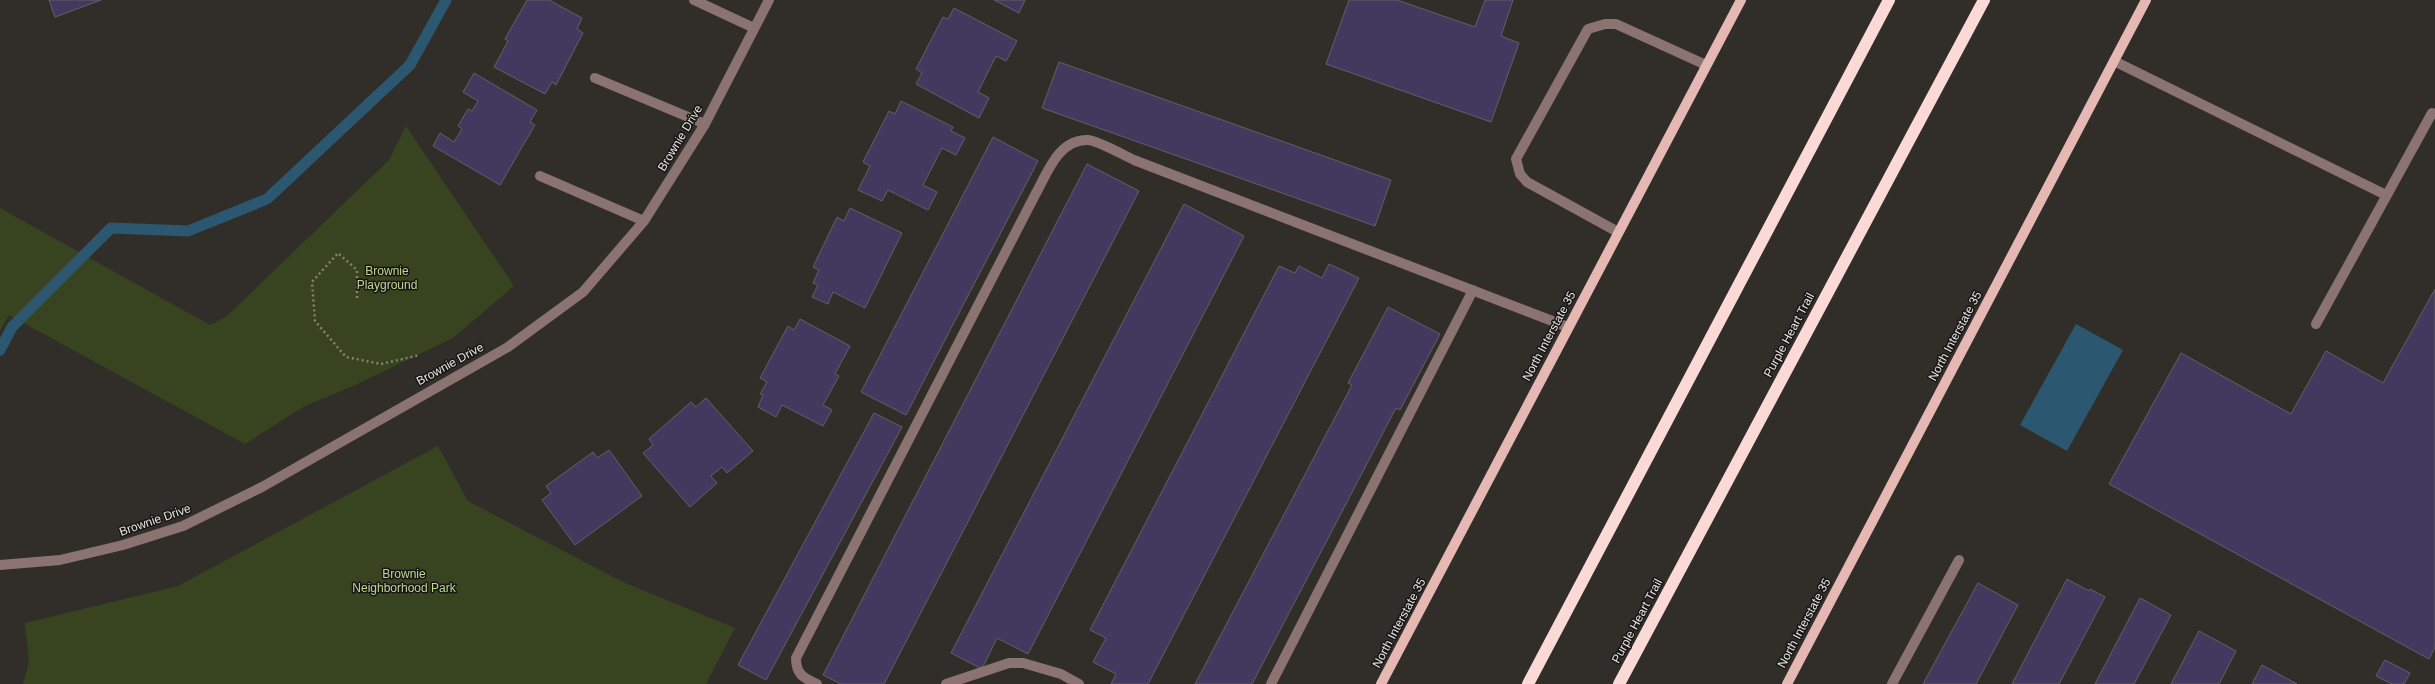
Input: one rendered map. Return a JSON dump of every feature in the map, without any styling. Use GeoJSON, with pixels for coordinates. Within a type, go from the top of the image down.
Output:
{"type":"FeatureCollection","features":[{"type":"Feature","properties":{"kind":"highway"},"geometry":{"type":"LineString","coordinates":[[1528,684],[1889,0]]}},
{"type":"Feature","properties":{"kind":"highway","name":"Purple Heart Trail"},"geometry":{"type":"LineString","coordinates":[[1619,684],[1984,0]]}},
{"type":"Feature","properties":{"kind":"main road","name":"North Interstate 35"},"geometry":{"type":"LineString","coordinates":[[1381,684],[1741,0]]}},
{"type":"Feature","properties":{"kind":"main road","name":"North Interstate 35"},"geometry":{"type":"LineString","coordinates":[[1787,684],[2146,0]]}},
{"type":"Feature","properties":{"kind":"street"},"geometry":{"type":"LineString","coordinates":[[694,0],[754,28]]}},
{"type":"Feature","properties":{"kind":"street","name":"Brownie Drive"},"geometry":{"type":"LineString","coordinates":[[0,565],[60,560],[123,545],[183,526],[262,487],[508,347],[583,292],[644,221],[705,124],[769,0]]}},
{"type":"Feature","properties":{"kind":"street"},"geometry":{"type":"LineString","coordinates":[[1618,232],[1527,182],[1520,174],[1516,159],[1588,29],[1605,24],[1616,24],[1706,64]]}},
{"type":"Feature","properties":{"kind":"street"},"geometry":{"type":"LineString","coordinates":[[2114,61],[2386,196]]}},
{"type":"Feature","properties":{"kind":"street"},"geometry":{"type":"LineString","coordinates":[[595,78],[705,124]]}},
{"type":"Feature","properties":{"kind":"street"},"geometry":{"type":"LineString","coordinates":[[2316,324],[2432,112],[2435,114]]}},
{"type":"Feature","properties":{"kind":"street"},"geometry":{"type":"LineString","coordinates":[[817,684],[802,678],[796,668],[796,658],[1035,195],[1059,152],[1074,142],[1089,140],[1568,328]]}},
{"type":"Feature","properties":{"kind":"street"},"geometry":{"type":"LineString","coordinates":[[540,176],[644,221]]}},
{"type":"Feature","properties":{"kind":"street"},"geometry":{"type":"LineString","coordinates":[[1271,684],[1473,290]]}},
{"type":"Feature","properties":{"kind":"street"},"geometry":{"type":"LineString","coordinates":[[1892,684],[1959,560]]}},
{"type":"Feature","properties":{"kind":"street"},"geometry":{"type":"LineString","coordinates":[[946,684],[1009,663],[1023,663],[1061,674],[1079,684]]}},
{"type":"Feature","properties":{"kind":"path"},"geometry":{"type":"LineString","coordinates":[[357,298],[357,270],[338,253],[312,282],[315,320],[346,357],[381,364],[420,356]]}},
{"type":"Feature","properties":{"kind":"green space","name":"Brownie Playground"},"geometry":{"type":"Polygon","coordinates":[[[406,126],[514,286],[453,338],[353,386],[303,407],[245,444],[9,315],[0,331],[0,208],[210,325],[227,316],[389,160],[406,126]]]}},
{"type":"Feature","properties":{"kind":"green space","name":"Brownie Neighborhood Park"},"geometry":{"type":"Polygon","coordinates":[[[438,446],[468,501],[623,582],[735,628],[706,684],[23,684],[29,662],[25,623],[178,586],[438,446]]]}},
{"type":"Feature","properties":{"kind":"water"},"geometry":{"type":"Polygon","coordinates":[[[2076,324],[2123,350],[2067,451],[2020,425],[2076,324]]]}},
{"type":"Feature","properties":{"kind":"building"},"geometry":{"type":"Polygon","coordinates":[[[49,0],[101,0],[55,17],[49,0]]]}},
{"type":"Feature","properties":{"kind":"building"},"geometry":{"type":"Polygon","coordinates":[[[527,0],[549,0],[582,18],[577,29],[583,33],[556,85],[552,82],[545,94],[494,67],[508,41],[505,39],[527,0]]]}},
{"type":"Feature","properties":{"kind":"building"},"geometry":{"type":"Polygon","coordinates":[[[994,0],[1025,0],[1019,13],[994,0]]]}},
{"type":"Feature","properties":{"kind":"building"},"geometry":{"type":"Polygon","coordinates":[[[1349,0],[1397,0],[1475,27],[1485,0],[1513,0],[1501,36],[1519,43],[1491,122],[1326,64],[1349,0]]]}},
{"type":"Feature","properties":{"kind":"building"},"geometry":{"type":"Polygon","coordinates":[[[954,8],[1017,41],[1006,61],[996,56],[978,92],[989,98],[979,118],[916,84],[922,73],[916,69],[943,17],[948,19],[954,8]]]}},
{"type":"Feature","properties":{"kind":"building"},"geometry":{"type":"Polygon","coordinates":[[[1059,62],[1391,180],[1375,226],[1042,108],[1059,62]]]}},
{"type":"Feature","properties":{"kind":"building"},"geometry":{"type":"Polygon","coordinates":[[[474,73],[537,110],[530,122],[535,125],[500,185],[433,146],[440,133],[454,142],[462,129],[458,126],[468,109],[472,111],[478,101],[463,92],[474,73]]]}},
{"type":"Feature","properties":{"kind":"building"},"geometry":{"type":"Polygon","coordinates":[[[901,101],[953,127],[951,131],[965,138],[956,155],[942,148],[923,185],[937,192],[928,210],[888,190],[882,201],[858,190],[870,166],[863,162],[889,111],[895,114],[901,101]]]}},
{"type":"Feature","properties":{"kind":"building"},"geometry":{"type":"Polygon","coordinates":[[[993,137],[1038,161],[906,415],[861,392],[993,137]]]}},
{"type":"Feature","properties":{"kind":"building"},"geometry":{"type":"Polygon","coordinates":[[[1087,164],[1139,191],[884,684],[841,684],[823,675],[1087,164]]]}},
{"type":"Feature","properties":{"kind":"building"},"geometry":{"type":"Polygon","coordinates":[[[1184,204],[1244,236],[1028,654],[997,638],[982,669],[951,653],[1184,204]]]}},
{"type":"Feature","properties":{"kind":"building"},"geometry":{"type":"Polygon","coordinates":[[[850,208],[902,233],[865,308],[833,292],[828,304],[812,297],[818,285],[813,283],[819,270],[813,267],[837,217],[844,221],[850,208]]]}},
{"type":"Feature","properties":{"kind":"building"},"geometry":{"type":"Polygon","coordinates":[[[1329,264],[1359,278],[1148,684],[1111,684],[1116,674],[1093,662],[1106,638],[1090,630],[1279,266],[1295,273],[1299,266],[1322,278],[1329,264]]]}},
{"type":"Feature","properties":{"kind":"building"},"geometry":{"type":"Polygon","coordinates":[[[2435,289],[2435,647],[2429,659],[2109,484],[2181,353],[2291,414],[2326,351],[2383,383],[2435,289]]]}},
{"type":"Feature","properties":{"kind":"building"},"geometry":{"type":"Polygon","coordinates":[[[1388,307],[1440,334],[1400,410],[1396,408],[1252,684],[1195,684],[1352,385],[1348,383],[1388,307]]]}},
{"type":"Feature","properties":{"kind":"building"},"geometry":{"type":"Polygon","coordinates":[[[800,319],[850,346],[835,374],[839,376],[823,405],[832,410],[823,426],[782,405],[776,417],[758,407],[763,395],[760,394],[767,382],[760,378],[788,326],[794,330],[800,319]]]}},
{"type":"Feature","properties":{"kind":"building"},"geometry":{"type":"Polygon","coordinates":[[[706,398],[753,451],[727,473],[722,467],[711,476],[717,483],[690,507],[643,453],[653,445],[649,439],[691,402],[696,407],[706,398]]]}},
{"type":"Feature","properties":{"kind":"building"},"geometry":{"type":"Polygon","coordinates":[[[874,413],[902,427],[766,680],[738,665],[874,413]]]}},
{"type":"Feature","properties":{"kind":"building"},"geometry":{"type":"Polygon","coordinates":[[[609,450],[642,496],[575,545],[542,500],[551,493],[546,486],[593,452],[597,458],[609,450]]]}},
{"type":"Feature","properties":{"kind":"building"},"geometry":{"type":"Polygon","coordinates":[[[2067,579],[2089,591],[2090,589],[2105,597],[2059,684],[2012,684],[2067,579]]]}},
{"type":"Feature","properties":{"kind":"building"},"geometry":{"type":"Polygon","coordinates":[[[1978,583],[2018,605],[1976,684],[1923,684],[1978,583]]]}},
{"type":"Feature","properties":{"kind":"building"},"geometry":{"type":"Polygon","coordinates":[[[2140,598],[2171,615],[2134,684],[2095,684],[2140,598]]]}},
{"type":"Feature","properties":{"kind":"building"},"geometry":{"type":"Polygon","coordinates":[[[2199,631],[2236,651],[2219,684],[2171,684],[2199,631]]]}},
{"type":"Feature","properties":{"kind":"building"},"geometry":{"type":"Polygon","coordinates":[[[2385,660],[2410,673],[2404,684],[2392,684],[2376,676],[2385,660]]]}},
{"type":"Feature","properties":{"kind":"building"},"geometry":{"type":"Polygon","coordinates":[[[2262,665],[2297,684],[2252,684],[2262,665]]]}},
{"type":"Feature","properties":{"kind":"waterway"},"geometry":{"type":"LineString","coordinates":[[0,350],[12,327],[111,228],[188,231],[267,199],[410,65],[446,0]]}}]}
